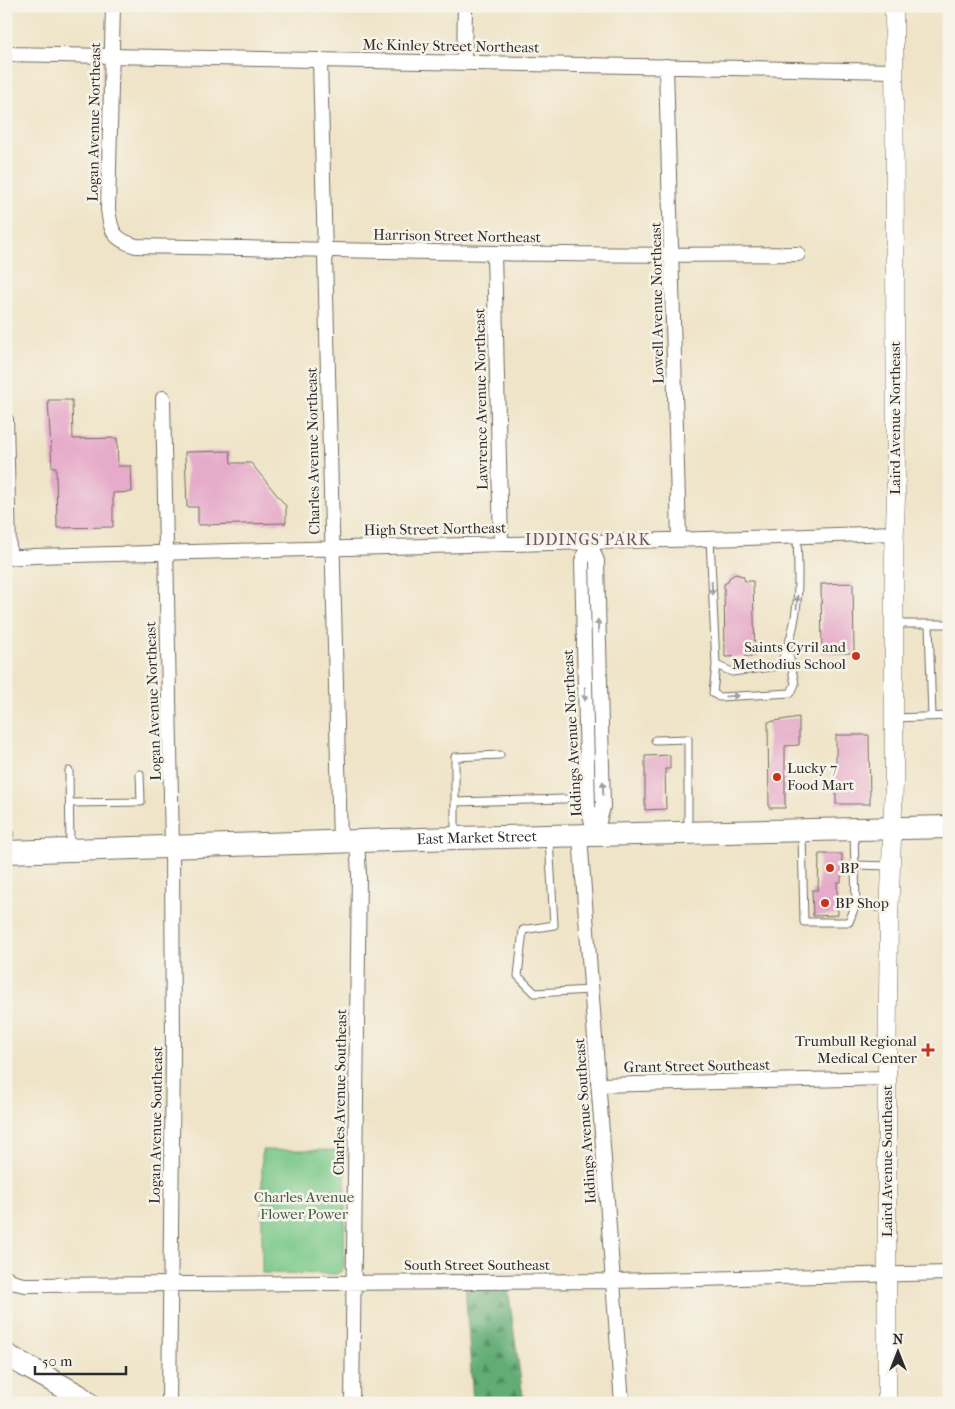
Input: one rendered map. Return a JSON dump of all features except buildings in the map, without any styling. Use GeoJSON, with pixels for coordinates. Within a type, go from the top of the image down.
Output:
{"type":"FeatureCollection","features":[{"type":"Feature","properties":{"kind":"main road","name":"East Market Street"},"geometry":{"type":"LineString","coordinates":[[6,852],[455,838],[949,828]]}},
{"type":"Feature","properties":{"kind":"main road"},"geometry":{"type":"LineString","coordinates":[[6,1355],[88,1403]]}},
{"type":"Feature","properties":{"kind":"street","name":"Logan Avenue Northeast"},"geometry":{"type":"LineString","coordinates":[[113,6],[108,209],[110,226],[116,237]]}},
{"type":"Feature","properties":{"kind":"street"},"geometry":{"type":"LineString","coordinates":[[464,62],[465,6]]}},
{"type":"Feature","properties":{"kind":"street","name":"Laird Avenue Northeast"},"geometry":{"type":"LineString","coordinates":[[892,829],[895,533],[894,6]]}},
{"type":"Feature","properties":{"kind":"street","name":"Mc Kinley Street Northeast"},"geometry":{"type":"LineString","coordinates":[[6,54],[894,70]]}},
{"type":"Feature","properties":{"kind":"street","name":"Charles Avenue Northeast"},"geometry":{"type":"LineString","coordinates":[[320,60],[332,548],[348,841]]}},
{"type":"Feature","properties":{"kind":"street","name":"Lowell Avenue Northeast"},"geometry":{"type":"LineString","coordinates":[[666,66],[679,539]]}},
{"type":"Feature","properties":{"kind":"street","name":"Harrison Street Northeast"},"geometry":{"type":"LineString","coordinates":[[116,237],[123,242],[136,246],[671,256],[798,254]]}},
{"type":"Feature","properties":{"kind":"street","name":"Lawrence Avenue Northeast"},"geometry":{"type":"LineString","coordinates":[[494,253],[501,543]]}},
{"type":"Feature","properties":{"kind":"street","name":"Logan Avenue Northeast"},"geometry":{"type":"LineString","coordinates":[[163,398],[172,848]]}},
{"type":"Feature","properties":{"kind":"street"},"geometry":{"type":"LineString","coordinates":[[6,420],[9,552],[6,557]]}},
{"type":"Feature","properties":{"kind":"street","name":"High Street Northeast"},"geometry":{"type":"LineString","coordinates":[[6,557],[895,533]]}},
{"type":"Feature","properties":{"kind":"street","name":"Iddings Avenue Northeast"},"geometry":{"type":"LineString","coordinates":[[588,836],[603,807],[597,561],[589,541]]}},
{"type":"Feature","properties":{"kind":"street","name":"Laird Avenue Southeast"},"geometry":{"type":"LineString","coordinates":[[887,1403],[887,1078],[892,829]]}},
{"type":"Feature","properties":{"kind":"street","name":"Iddings Avenue Southeast"},"geometry":{"type":"LineString","coordinates":[[588,836],[591,990],[622,1403]]}},
{"type":"Feature","properties":{"kind":"street","name":"Charles Avenue Southeast"},"geometry":{"type":"LineString","coordinates":[[348,841],[358,875],[352,1403]]}},
{"type":"Feature","properties":{"kind":"street","name":"Logan Avenue Southeast"},"geometry":{"type":"LineString","coordinates":[[166,1401],[170,1283],[173,1053],[172,848]]}},
{"type":"Feature","properties":{"kind":"street","name":"Grant Street Southeast"},"geometry":{"type":"LineString","coordinates":[[598,1085],[887,1078]]}},
{"type":"Feature","properties":{"kind":"street","name":"South Street Southeast"},"geometry":{"type":"LineString","coordinates":[[7,1278],[15,1283],[25,1285],[613,1281],[949,1272]]}},
{"type":"Feature","properties":{"kind":"lane"},"geometry":{"type":"LineString","coordinates":[[716,665],[732,672],[779,666],[788,650],[797,616],[799,574],[797,536]]}},
{"type":"Feature","properties":{"kind":"lane"},"geometry":{"type":"LineString","coordinates":[[710,539],[716,665],[713,693],[719,697],[791,693],[795,684],[788,650]]}},
{"type":"Feature","properties":{"kind":"lane"},"geometry":{"type":"LineString","coordinates":[[894,624],[949,624]]}},
{"type":"Feature","properties":{"kind":"lane"},"geometry":{"type":"LineString","coordinates":[[929,624],[932,717]]}},
{"type":"Feature","properties":{"kind":"lane"},"geometry":{"type":"LineString","coordinates":[[894,718],[949,716]]}},
{"type":"Feature","properties":{"kind":"lane"},"geometry":{"type":"LineString","coordinates":[[655,740],[688,739],[688,834]]}},
{"type":"Feature","properties":{"kind":"lane"},"geometry":{"type":"LineString","coordinates":[[455,838],[455,757],[500,754]]}},
{"type":"Feature","properties":{"kind":"lane"},"geometry":{"type":"LineString","coordinates":[[69,771],[70,850]]}},
{"type":"Feature","properties":{"kind":"lane"},"geometry":{"type":"LineString","coordinates":[[70,803],[141,802],[140,774]]}},
{"type":"Feature","properties":{"kind":"lane"},"geometry":{"type":"LineString","coordinates":[[455,802],[564,799]]}},
{"type":"Feature","properties":{"kind":"lane"},"geometry":{"type":"LineString","coordinates":[[802,831],[804,922],[849,922],[856,904],[854,830]]}},
{"type":"Feature","properties":{"kind":"lane"},"geometry":{"type":"LineString","coordinates":[[549,837],[554,925],[523,930],[518,976],[535,994],[591,990]]}},
{"type":"Feature","properties":{"kind":"lane"},"geometry":{"type":"LineString","coordinates":[[855,865],[891,866]]}},
{"type":"Feature","properties":{"kind":"lane"},"geometry":{"type":"LineString","coordinates":[[856,904],[890,910]]}},
{"type":"Feature","properties":{"kind":"green space","name":"Charles Avenue Flower Power"},"geometry":{"type":"Polygon","coordinates":[[[262,1150],[346,1150],[344,1267],[342,1271],[336,1274],[262,1273],[262,1150]]]}},
{"type":"Feature","properties":{"kind":"green space"},"geometry":{"type":"Polygon","coordinates":[[[465,1281],[507,1281],[524,1403],[473,1403],[465,1281]]]}},
{"type":"Feature","properties":{"kind":"place","name":"Saints Cyril and Methodius School"},"geometry":{"type":"Point","coordinates":[856,656]}},
{"type":"Feature","properties":{"kind":"place","name":"Lucky 7 Food Mart"},"geometry":{"type":"Point","coordinates":[777,777]}},
{"type":"Feature","properties":{"kind":"place","name":"BP"},"geometry":{"type":"Point","coordinates":[830,868]}},
{"type":"Feature","properties":{"kind":"place","name":"BP Shop"},"geometry":{"type":"Point","coordinates":[825,903]}},
{"type":"Feature","properties":{"kind":"place","name":"Trumbull Regional Medical Center"},"geometry":{"type":"Point","coordinates":[928,1050]}},
{"type":"Feature","properties":{"kind":"district","name":"IDDINGS PARK"},"geometry":{"type":"Point","coordinates":[588,539]}}]}
